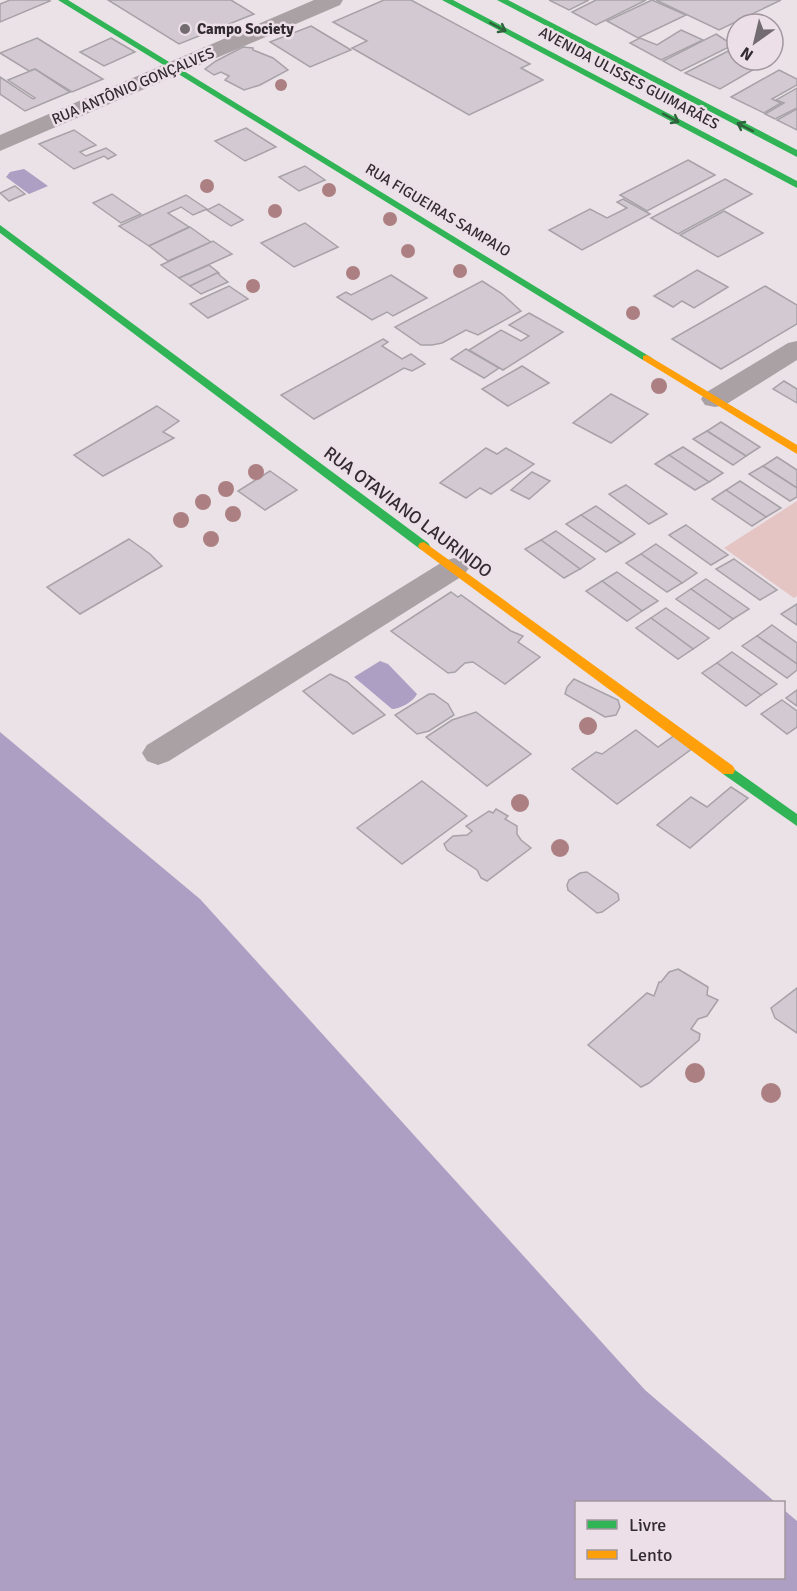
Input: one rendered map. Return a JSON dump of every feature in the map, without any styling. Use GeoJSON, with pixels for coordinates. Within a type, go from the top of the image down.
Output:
{"type":"FeatureCollection","features":[{"type":"Feature","properties":{"kind":"street","name":"RUA FIGUEIRAS SAMPAIO"},"geometry":{"type":"LineString","coordinates":[[62,0],[797,450]]}},
{"type":"Feature","properties":{"kind":"street","name":"RUA ANTÔNIO GONÇALVES"},"geometry":{"type":"LineString","coordinates":[[0,144],[332,0]]}},
{"type":"Feature","properties":{"kind":"street","name":"AVENIDA ULISSES GUIMARÃES"},"geometry":{"type":"LineString","coordinates":[[446,0],[797,185]]}},
{"type":"Feature","properties":{"kind":"street","name":"AVENIDA ULISSES GUIMARÃES"},"geometry":{"type":"LineString","coordinates":[[501,0],[797,154]]}},
{"type":"Feature","properties":{"kind":"street","name":"RUA OTAVIANO LAURINDO"},"geometry":{"type":"LineString","coordinates":[[0,228],[797,821]]}},
{"type":"Feature","properties":{"kind":"street"},"geometry":{"type":"LineString","coordinates":[[715,399],[797,349]]}},
{"type":"Feature","properties":{"kind":"street"},"geometry":{"type":"LineString","coordinates":[[158,753],[454,568]]}},
{"type":"Feature","properties":{"kind":"shaded area"},"geometry":{"type":"Polygon","coordinates":[[[24,169],[48,186],[29,194],[6,177],[10,172],[24,169]]]}},
{"type":"Feature","properties":{"kind":"shaded area"},"geometry":{"type":"Polygon","coordinates":[[[797,501],[797,596],[794,598],[724,548],[797,501]]]}},
{"type":"Feature","properties":{"kind":"shaded area"},"geometry":{"type":"Polygon","coordinates":[[[380,661],[388,664],[417,694],[399,708],[392,709],[354,677],[380,661]]]}},
{"type":"Feature","properties":{"kind":"shaded area"},"geometry":{"type":"Polygon","coordinates":[[[0,732],[200,899],[645,1390],[774,1501],[575,1501],[575,1579],[785,1579],[785,1511],[797,1521],[797,1591],[0,1591],[0,732]]]}},
{"type":"Feature","properties":{"kind":"building"},"geometry":{"type":"Polygon","coordinates":[[[10,0],[50,1],[0,22],[0,4],[10,0]]]}},
{"type":"Feature","properties":{"kind":"building","name":"Campo Society"},"geometry":{"type":"Polygon","coordinates":[[[108,0],[231,0],[254,14],[179,44],[108,0]]]}},
{"type":"Feature","properties":{"kind":"building"},"geometry":{"type":"Polygon","coordinates":[[[384,0],[411,0],[530,64],[521,68],[543,80],[469,115],[352,48],[367,41],[333,22],[384,0]]]}},
{"type":"Feature","properties":{"kind":"building"},"geometry":{"type":"Polygon","coordinates":[[[549,0],[589,0],[569,10],[549,0]]]}},
{"type":"Feature","properties":{"kind":"building"},"geometry":{"type":"Polygon","coordinates":[[[596,0],[646,0],[596,25],[572,12],[596,0]]]}},
{"type":"Feature","properties":{"kind":"building"},"geometry":{"type":"Polygon","coordinates":[[[652,0],[686,15],[638,38],[607,21],[652,0]]]}},
{"type":"Feature","properties":{"kind":"building"},"geometry":{"type":"Polygon","coordinates":[[[656,0],[781,0],[756,12],[725,12],[725,27],[719,30],[656,0]]]}},
{"type":"Feature","properties":{"kind":"building"},"geometry":{"type":"Polygon","coordinates":[[[311,26],[351,50],[310,67],[270,42],[311,26]]]}},
{"type":"Feature","properties":{"kind":"building"},"geometry":{"type":"Polygon","coordinates":[[[681,30],[703,40],[661,60],[630,43],[640,38],[657,45],[681,30]]]}},
{"type":"Feature","properties":{"kind":"building"},"geometry":{"type":"Polygon","coordinates":[[[716,34],[725,40],[725,49],[681,71],[663,61],[716,34]]]}},
{"type":"Feature","properties":{"kind":"building"},"geometry":{"type":"Polygon","coordinates":[[[37,38],[103,79],[72,92],[35,69],[29,71],[0,53],[37,38]]]}},
{"type":"Feature","properties":{"kind":"building"},"geometry":{"type":"Polygon","coordinates":[[[111,38],[135,52],[104,66],[80,52],[111,38]]]}},
{"type":"Feature","properties":{"kind":"building"},"geometry":{"type":"Polygon","coordinates":[[[243,47],[253,48],[273,58],[288,70],[260,85],[244,90],[225,80],[229,76],[221,72],[214,75],[205,69],[243,47]]]}},
{"type":"Feature","properties":{"kind":"building"},"geometry":{"type":"Polygon","coordinates":[[[725,53],[725,72],[749,72],[720,89],[685,73],[725,53]]]}},
{"type":"Feature","properties":{"kind":"building"},"geometry":{"type":"Polygon","coordinates":[[[35,69],[70,92],[25,111],[0,94],[0,77],[33,99],[35,98],[8,80],[35,69]]]}},
{"type":"Feature","properties":{"kind":"building"},"geometry":{"type":"Polygon","coordinates":[[[775,72],[783,72],[797,79],[797,85],[772,99],[781,103],[764,113],[731,97],[775,72]]]}},
{"type":"Feature","properties":{"kind":"building"},"geometry":{"type":"Polygon","coordinates":[[[797,88],[797,108],[775,119],[765,114],[784,103],[776,100],[797,88]]]}},
{"type":"Feature","properties":{"kind":"building"},"geometry":{"type":"Polygon","coordinates":[[[797,109],[797,130],[777,120],[797,109]]]}},
{"type":"Feature","properties":{"kind":"building"},"geometry":{"type":"Polygon","coordinates":[[[246,128],[276,147],[245,161],[215,141],[246,128]]]}},
{"type":"Feature","properties":{"kind":"building"},"geometry":{"type":"Polygon","coordinates":[[[74,130],[96,145],[80,152],[86,156],[106,148],[116,155],[108,159],[104,156],[74,169],[39,144],[74,130]]]}},
{"type":"Feature","properties":{"kind":"building"},"geometry":{"type":"Polygon","coordinates":[[[688,160],[715,175],[647,211],[620,195],[688,160]]]}},
{"type":"Feature","properties":{"kind":"building"},"geometry":{"type":"Polygon","coordinates":[[[305,166],[325,180],[299,191],[279,177],[305,166]]]}},
{"type":"Feature","properties":{"kind":"building"},"geometry":{"type":"Polygon","coordinates":[[[725,179],[752,194],[678,234],[651,218],[725,179]]]}},
{"type":"Feature","properties":{"kind":"building"},"geometry":{"type":"Polygon","coordinates":[[[15,186],[25,194],[9,201],[0,193],[15,186]]]}},
{"type":"Feature","properties":{"kind":"building"},"geometry":{"type":"Polygon","coordinates":[[[112,194],[141,214],[121,223],[93,203],[112,194]]]}},
{"type":"Feature","properties":{"kind":"building"},"geometry":{"type":"Polygon","coordinates":[[[186,195],[207,209],[193,215],[181,207],[168,213],[189,227],[149,246],[119,226],[186,195]]]}},
{"type":"Feature","properties":{"kind":"building"},"geometry":{"type":"Polygon","coordinates":[[[623,199],[650,214],[582,250],[549,230],[590,209],[607,218],[627,208],[617,202],[623,199]]]}},
{"type":"Feature","properties":{"kind":"building"},"geometry":{"type":"Polygon","coordinates":[[[219,204],[243,220],[231,226],[207,210],[219,204]]]}},
{"type":"Feature","properties":{"kind":"building"},"geometry":{"type":"Polygon","coordinates":[[[724,211],[763,233],[718,257],[680,235],[724,211]]]}},
{"type":"Feature","properties":{"kind":"building"},"geometry":{"type":"Polygon","coordinates":[[[305,223],[338,247],[294,267],[261,243],[305,223]]]}},
{"type":"Feature","properties":{"kind":"building"},"geometry":{"type":"Polygon","coordinates":[[[190,227],[211,242],[168,261],[149,246],[190,227]]]}},
{"type":"Feature","properties":{"kind":"building"},"geometry":{"type":"Polygon","coordinates":[[[213,241],[232,254],[179,278],[161,265],[213,241]]]}},
{"type":"Feature","properties":{"kind":"building"},"geometry":{"type":"Polygon","coordinates":[[[209,265],[219,273],[190,286],[179,278],[209,265]]]}},
{"type":"Feature","properties":{"kind":"building"},"geometry":{"type":"Polygon","coordinates":[[[697,270],[728,287],[694,308],[682,301],[673,307],[654,296],[697,270]]]}},
{"type":"Feature","properties":{"kind":"building"},"geometry":{"type":"Polygon","coordinates":[[[217,273],[228,282],[201,294],[190,286],[217,273]]]}},
{"type":"Feature","properties":{"kind":"building"},"geometry":{"type":"Polygon","coordinates":[[[391,275],[427,298],[393,316],[387,312],[372,320],[337,297],[346,292],[351,295],[391,275]]]}},
{"type":"Feature","properties":{"kind":"building"},"geometry":{"type":"Polygon","coordinates":[[[482,281],[501,293],[521,311],[478,335],[466,330],[442,343],[432,345],[421,345],[395,327],[482,281]]]}},
{"type":"Feature","properties":{"kind":"building"},"geometry":{"type":"Polygon","coordinates":[[[229,286],[248,299],[208,318],[190,304],[229,286]]]}},
{"type":"Feature","properties":{"kind":"building"},"geometry":{"type":"Polygon","coordinates":[[[765,286],[797,305],[797,324],[721,369],[672,339],[765,286]]]}},
{"type":"Feature","properties":{"kind":"building"},"geometry":{"type":"Polygon","coordinates":[[[529,313],[563,332],[503,370],[469,350],[501,330],[521,341],[529,336],[509,325],[529,313]]]}},
{"type":"Feature","properties":{"kind":"building"},"geometry":{"type":"Polygon","coordinates":[[[383,339],[388,342],[382,346],[402,359],[411,354],[425,364],[412,371],[404,368],[314,419],[281,395],[383,339]]]}},
{"type":"Feature","properties":{"kind":"building"},"geometry":{"type":"Polygon","coordinates":[[[466,349],[499,368],[484,378],[451,359],[466,349]]]}},
{"type":"Feature","properties":{"kind":"building"},"geometry":{"type":"Polygon","coordinates":[[[522,366],[549,383],[508,406],[482,389],[522,366]]]}},
{"type":"Feature","properties":{"kind":"building"},"geometry":{"type":"Polygon","coordinates":[[[784,381],[797,389],[797,403],[773,389],[784,381]]]}},
{"type":"Feature","properties":{"kind":"building"},"geometry":{"type":"Polygon","coordinates":[[[611,394],[648,414],[611,443],[573,423],[611,394]]]}},
{"type":"Feature","properties":{"kind":"building"},"geometry":{"type":"Polygon","coordinates":[[[157,406],[179,421],[163,432],[174,438],[103,476],[74,455],[157,406]]]}},
{"type":"Feature","properties":{"kind":"building"},"geometry":{"type":"Polygon","coordinates":[[[721,422],[760,447],[746,456],[707,431],[721,422]]]}},
{"type":"Feature","properties":{"kind":"building"},"geometry":{"type":"Polygon","coordinates":[[[707,431],[746,456],[733,465],[693,439],[707,431]]]}},
{"type":"Feature","properties":{"kind":"building"},"geometry":{"type":"Polygon","coordinates":[[[683,447],[723,473],[709,482],[669,455],[683,447]]]}},
{"type":"Feature","properties":{"kind":"building"},"geometry":{"type":"Polygon","coordinates":[[[486,448],[497,454],[506,448],[534,464],[491,494],[480,488],[466,498],[440,483],[486,448]]]}},
{"type":"Feature","properties":{"kind":"building"},"geometry":{"type":"Polygon","coordinates":[[[669,455],[709,482],[695,490],[655,464],[669,455]]]}},
{"type":"Feature","properties":{"kind":"building"},"geometry":{"type":"Polygon","coordinates":[[[777,457],[797,470],[797,488],[763,466],[777,457]]]}},
{"type":"Feature","properties":{"kind":"building"},"geometry":{"type":"Polygon","coordinates":[[[763,466],[797,488],[797,497],[790,501],[749,474],[763,466]]]}},
{"type":"Feature","properties":{"kind":"building"},"geometry":{"type":"Polygon","coordinates":[[[270,471],[297,490],[265,510],[238,491],[270,471]]]}},
{"type":"Feature","properties":{"kind":"building"},"geometry":{"type":"Polygon","coordinates":[[[532,472],[550,481],[529,499],[511,490],[532,472]]]}},
{"type":"Feature","properties":{"kind":"building"},"geometry":{"type":"Polygon","coordinates":[[[740,481],[781,508],[766,517],[726,490],[740,481]]]}},
{"type":"Feature","properties":{"kind":"building"},"geometry":{"type":"Polygon","coordinates":[[[626,485],[667,514],[649,524],[609,494],[626,485]]]}},
{"type":"Feature","properties":{"kind":"building"},"geometry":{"type":"Polygon","coordinates":[[[726,490],[766,517],[752,526],[712,499],[726,490]]]}},
{"type":"Feature","properties":{"kind":"building"},"geometry":{"type":"Polygon","coordinates":[[[596,506],[635,534],[621,543],[581,515],[596,506]]]}},
{"type":"Feature","properties":{"kind":"building"},"geometry":{"type":"Polygon","coordinates":[[[581,515],[621,543],[606,552],[566,524],[581,515]]]}},
{"type":"Feature","properties":{"kind":"building"},"geometry":{"type":"Polygon","coordinates":[[[686,525],[728,555],[711,565],[669,535],[686,525]]]}},
{"type":"Feature","properties":{"kind":"building"},"geometry":{"type":"Polygon","coordinates":[[[556,531],[595,559],[580,569],[541,540],[556,531]]]}},
{"type":"Feature","properties":{"kind":"building"},"geometry":{"type":"Polygon","coordinates":[[[129,539],[162,566],[80,614],[47,587],[129,539]]]}},
{"type":"Feature","properties":{"kind":"building"},"geometry":{"type":"Polygon","coordinates":[[[541,540],[580,569],[564,578],[525,549],[541,540]]]}},
{"type":"Feature","properties":{"kind":"building"},"geometry":{"type":"Polygon","coordinates":[[[656,544],[697,573],[682,583],[641,554],[656,544]]]}},
{"type":"Feature","properties":{"kind":"building"},"geometry":{"type":"Polygon","coordinates":[[[641,554],[682,583],[667,592],[626,563],[641,554]]]}},
{"type":"Feature","properties":{"kind":"building"},"geometry":{"type":"Polygon","coordinates":[[[734,559],[777,590],[760,600],[716,569],[734,559]]]}},
{"type":"Feature","properties":{"kind":"building"},"geometry":{"type":"Polygon","coordinates":[[[617,572],[658,601],[642,611],[602,581],[617,572]]]}},
{"type":"Feature","properties":{"kind":"building"},"geometry":{"type":"Polygon","coordinates":[[[706,579],[749,609],[733,619],[691,589],[706,579]]]}},
{"type":"Feature","properties":{"kind":"building"},"geometry":{"type":"Polygon","coordinates":[[[602,581],[642,611],[627,621],[586,591],[602,581]]]}},
{"type":"Feature","properties":{"kind":"building"},"geometry":{"type":"Polygon","coordinates":[[[691,589],[733,619],[719,629],[676,599],[691,589]]]}},
{"type":"Feature","properties":{"kind":"building"},"geometry":{"type":"Polygon","coordinates":[[[451,592],[458,597],[461,595],[511,631],[523,636],[518,642],[540,657],[505,684],[473,662],[465,663],[455,672],[448,673],[391,631],[451,592]]]}},
{"type":"Feature","properties":{"kind":"building"},"geometry":{"type":"Polygon","coordinates":[[[797,604],[797,625],[781,614],[797,604]]]}},
{"type":"Feature","properties":{"kind":"building"},"geometry":{"type":"Polygon","coordinates":[[[666,608],[709,638],[693,649],[651,618],[666,608]]]}},
{"type":"Feature","properties":{"kind":"building"},"geometry":{"type":"Polygon","coordinates":[[[651,618],[693,649],[678,659],[636,628],[651,618]]]}},
{"type":"Feature","properties":{"kind":"building"},"geometry":{"type":"Polygon","coordinates":[[[772,625],[797,643],[797,664],[757,636],[772,625]]]}},
{"type":"Feature","properties":{"kind":"building"},"geometry":{"type":"Polygon","coordinates":[[[757,636],[797,664],[797,670],[787,678],[742,646],[757,636]]]}},
{"type":"Feature","properties":{"kind":"building"},"geometry":{"type":"Polygon","coordinates":[[[732,652],[777,684],[761,695],[717,663],[732,652]]]}},
{"type":"Feature","properties":{"kind":"building"},"geometry":{"type":"Polygon","coordinates":[[[717,663],[761,695],[746,706],[702,673],[717,663]]]}},
{"type":"Feature","properties":{"kind":"building"},"geometry":{"type":"Polygon","coordinates":[[[330,674],[347,682],[385,715],[353,734],[303,691],[330,674]]]}},
{"type":"Feature","properties":{"kind":"building"},"geometry":{"type":"Polygon","coordinates":[[[574,679],[618,700],[620,707],[616,715],[605,717],[565,694],[567,687],[574,679]]]}},
{"type":"Feature","properties":{"kind":"building"},"geometry":{"type":"Polygon","coordinates":[[[797,690],[797,706],[786,698],[797,690]]]}},
{"type":"Feature","properties":{"kind":"building"},"geometry":{"type":"Polygon","coordinates":[[[429,694],[434,694],[448,704],[454,715],[429,731],[417,734],[395,715],[429,694]]]}},
{"type":"Feature","properties":{"kind":"building"},"geometry":{"type":"Polygon","coordinates":[[[782,700],[797,711],[797,727],[787,734],[761,714],[782,700]]]}},
{"type":"Feature","properties":{"kind":"building"},"geometry":{"type":"Polygon","coordinates":[[[476,712],[531,754],[487,786],[426,737],[452,720],[476,712]]]}},
{"type":"Feature","properties":{"kind":"building"},"geometry":{"type":"Polygon","coordinates":[[[636,730],[658,747],[675,735],[693,748],[617,804],[572,769],[596,752],[602,754],[636,730]]]}},
{"type":"Feature","properties":{"kind":"building"},"geometry":{"type":"Polygon","coordinates":[[[422,781],[467,816],[402,864],[357,828],[422,781]]]}},
{"type":"Feature","properties":{"kind":"building"},"geometry":{"type":"Polygon","coordinates":[[[731,787],[748,798],[690,848],[657,825],[691,797],[707,807],[731,787]]]}},
{"type":"Feature","properties":{"kind":"building"},"geometry":{"type":"Polygon","coordinates":[[[496,809],[508,816],[505,819],[517,826],[517,834],[531,848],[487,881],[481,878],[477,870],[447,850],[444,844],[453,836],[467,835],[472,831],[466,826],[489,811],[493,813],[496,809]]]}},
{"type":"Feature","properties":{"kind":"building"},"geometry":{"type":"Polygon","coordinates":[[[587,872],[618,894],[619,900],[602,912],[597,913],[568,890],[569,880],[580,873],[587,872]]]}},
{"type":"Feature","properties":{"kind":"building"},"geometry":{"type":"Polygon","coordinates":[[[678,969],[708,987],[707,995],[718,1000],[707,1016],[698,1019],[691,1029],[700,1034],[699,1040],[649,1083],[641,1087],[588,1045],[647,993],[654,996],[659,982],[669,972],[678,969]]]}},
{"type":"Feature","properties":{"kind":"building"},"geometry":{"type":"Polygon","coordinates":[[[797,988],[797,1033],[775,1018],[771,1008],[797,988]]]}},
{"type":"Feature","properties":{"kind":"traffic: fast"},"geometry":{"type":"LineString","coordinates":[[62,0],[647,358]]}},
{"type":"Feature","properties":{"kind":"traffic: fast"},"geometry":{"type":"LineString","coordinates":[[446,0],[797,185]]}},
{"type":"Feature","properties":{"kind":"traffic: fast"},"geometry":{"type":"LineString","coordinates":[[501,0],[797,154]]}},
{"type":"Feature","properties":{"kind":"traffic: fast"},"geometry":{"type":"LineString","coordinates":[[0,228],[424,546]]}},
{"type":"Feature","properties":{"kind":"traffic: fast"},"geometry":{"type":"LineString","coordinates":[[728,770],[797,821]]}},
{"type":"Feature","properties":{"kind":"traffic: slow"},"geometry":{"type":"LineString","coordinates":[[647,358],[797,450]]}},
{"type":"Feature","properties":{"kind":"traffic: slow"},"geometry":{"type":"LineString","coordinates":[[424,546],[728,770]]}},
{"type":"Feature","properties":{"kind":"place","name":"Campo Society"},"geometry":{"type":"Point","coordinates":[185,29]}}]}
